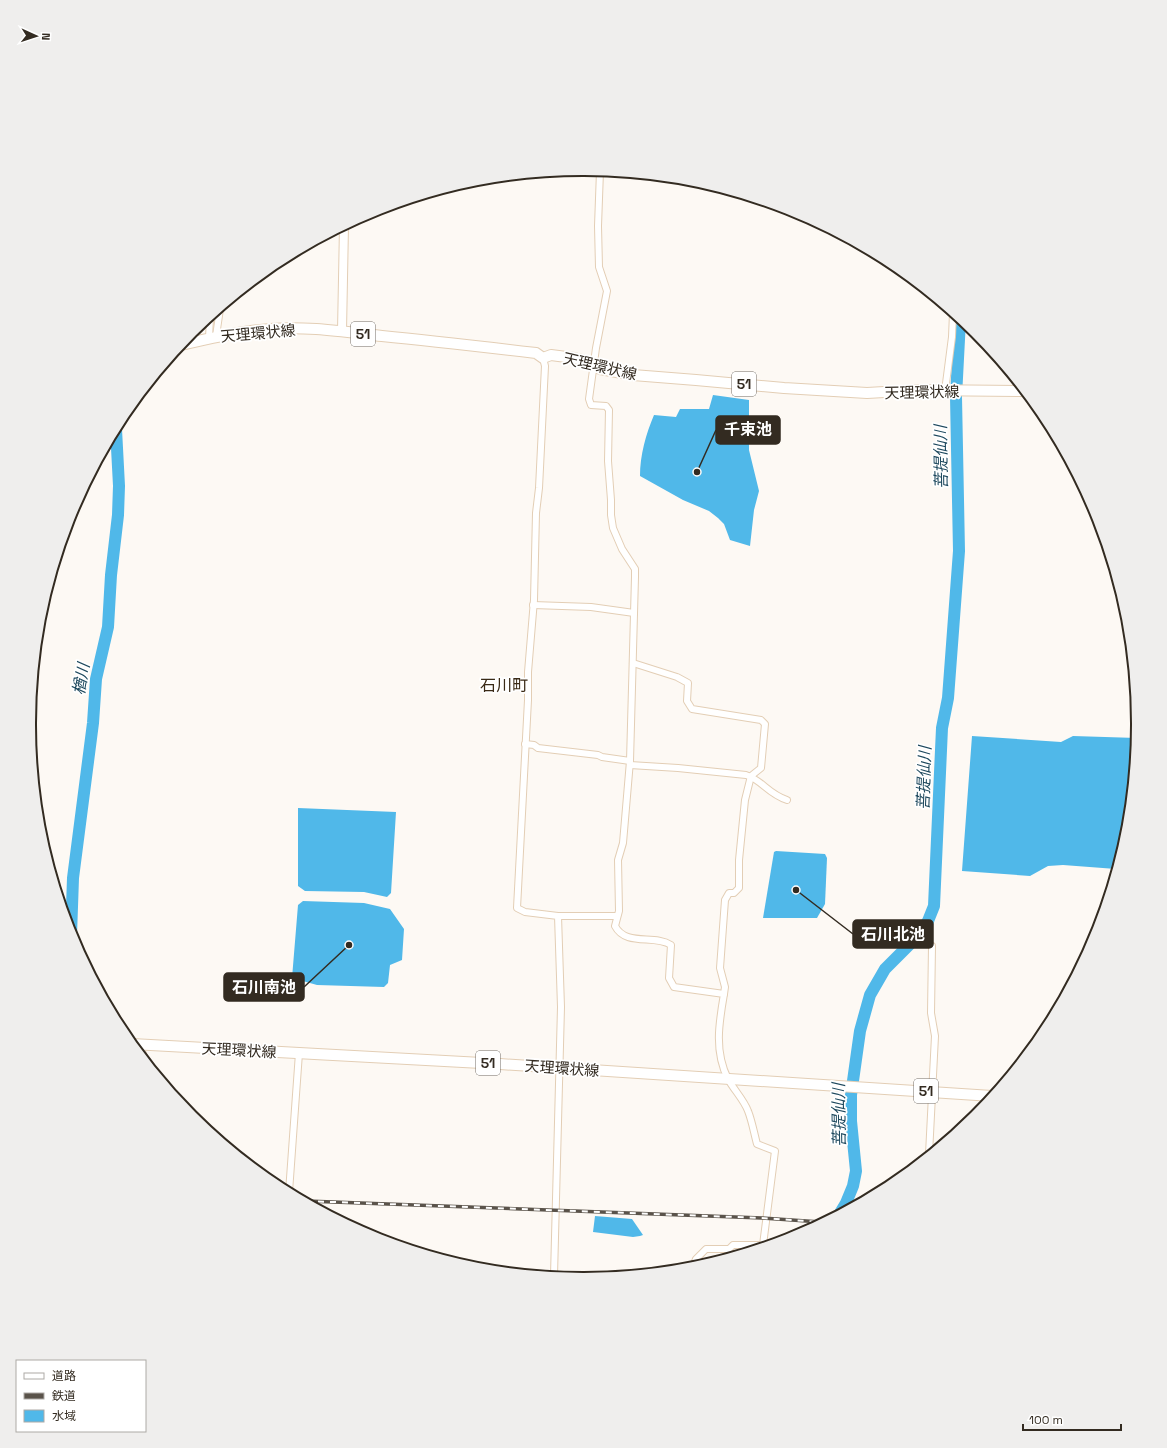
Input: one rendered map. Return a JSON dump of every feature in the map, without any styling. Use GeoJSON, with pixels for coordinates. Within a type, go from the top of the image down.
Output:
{"type":"FeatureCollection","features":[{"type":"Feature","properties":{"kind":"main road","name":"天理環状線"},"geometry":{"type":"LineString","coordinates":[[191,342],[212,337],[270,329],[293,328],[529,352],[540,355],[543,358],[551,355],[574,358],[600,369],[633,375],[784,388],[867,393],[919,390],[1018,391]]}},
{"type":"Feature","properties":{"kind":"main road","name":"天理環状線"},"geometry":{"type":"LineString","coordinates":[[140,1044],[500,1064],[985,1096]]}},
{"type":"Feature","properties":{"kind":"street"},"geometry":{"type":"LineString","coordinates":[[600,177],[598,226],[599,267],[607,291],[593,365],[589,399],[591,404],[606,406],[609,410],[608,461],[613,528],[622,549],[635,569],[630,763],[623,843],[618,860],[619,911],[615,926],[622,935],[633,938],[664,940],[671,945],[669,978],[674,987],[724,994]]}},
{"type":"Feature","properties":{"kind":"street"},"geometry":{"type":"LineString","coordinates":[[342,332],[344,232]]}},
{"type":"Feature","properties":{"kind":"street"},"geometry":{"type":"LineString","coordinates":[[212,337],[218,317]]}},
{"type":"Feature","properties":{"kind":"street"},"geometry":{"type":"LineString","coordinates":[[947,391],[953,320]]}},
{"type":"Feature","properties":{"kind":"street"},"geometry":{"type":"LineString","coordinates":[[211,323],[212,337]]}},
{"type":"Feature","properties":{"kind":"street"},"geometry":{"type":"LineString","coordinates":[[543,358],[545,366],[540,488],[536,513],[533,605],[528,672],[526,744],[517,908],[525,912],[558,916],[617,916]]}},
{"type":"Feature","properties":{"kind":"street"},"geometry":{"type":"LineString","coordinates":[[533,605],[591,606],[634,613]]}},
{"type":"Feature","properties":{"kind":"street"},"geometry":{"type":"LineString","coordinates":[[633,663],[677,677],[688,683],[687,701],[692,709],[761,720],[766,724],[761,768],[751,776],[745,800],[739,860],[739,888],[734,893],[729,894],[725,900],[720,968],[725,987],[718,1027],[721,1057],[728,1079],[748,1110],[757,1144],[776,1151],[764,1240]]}},
{"type":"Feature","properties":{"kind":"street"},"geometry":{"type":"LineString","coordinates":[[526,744],[534,745],[538,748],[598,755],[630,763],[751,776],[777,797],[786,800]]}},
{"type":"Feature","properties":{"kind":"street"},"geometry":{"type":"LineString","coordinates":[[554,1270],[561,1007],[558,916]]}},
{"type":"Feature","properties":{"kind":"street"},"geometry":{"type":"LineString","coordinates":[[929,1148],[935,1036],[931,1013],[932,946]]}},
{"type":"Feature","properties":{"kind":"street"},"geometry":{"type":"LineString","coordinates":[[289,1185],[299,1053]]}},
{"type":"Feature","properties":{"kind":"street"},"geometry":{"type":"LineString","coordinates":[[696,1260],[706,1249],[729,1249],[733,1245],[751,1245]]}},
{"type":"Feature","properties":{"kind":"water"},"geometry":{"type":"Polygon","coordinates":[[[713,395],[749,400],[749,450],[759,491],[754,510],[750,546],[730,540],[724,524],[709,511],[683,500],[640,476],[644,445],[654,415],[676,417],[680,409],[709,409],[713,395]]]}},
{"type":"Feature","properties":{"kind":"water"},"geometry":{"type":"Polygon","coordinates":[[[972,736],[1061,742],[1073,736],[1131,738],[1126,795],[1111,869],[1063,865],[1048,866],[1030,876],[962,871],[972,736]]]}},
{"type":"Feature","properties":{"kind":"water"},"geometry":{"type":"Polygon","coordinates":[[[298,808],[396,812],[391,893],[387,897],[364,892],[305,891],[298,886],[298,808]]]}},
{"type":"Feature","properties":{"kind":"water"},"geometry":{"type":"Polygon","coordinates":[[[774,852],[825,854],[827,858],[825,904],[817,918],[763,918],[774,852]]]}},
{"type":"Feature","properties":{"kind":"water"},"geometry":{"type":"Polygon","coordinates":[[[303,901],[364,903],[390,909],[404,929],[402,960],[390,965],[388,983],[384,987],[317,985],[292,978],[298,905],[303,901]]]}},
{"type":"Feature","properties":{"kind":"water"},"geometry":{"type":"Polygon","coordinates":[[[595,1216],[632,1219],[643,1235],[633,1237],[593,1232],[595,1216]]]}},
{"type":"Feature","properties":{"kind":"waterway","name":"菩提仙川"},"geometry":{"type":"LineString","coordinates":[[845,1205],[853,1186],[856,1171],[851,1121],[851,1095],[860,1031],[870,995],[885,969],[913,941],[928,921],[934,906],[942,728],[948,698],[959,551],[956,397],[960,327]]}},
{"type":"Feature","properties":{"kind":"waterway","name":"楢川"},"geometry":{"type":"LineString","coordinates":[[72,917],[73,878],[93,723],[96,679],[108,627],[111,575],[118,515],[119,486],[116,438]]}},
{"type":"Feature","properties":{"kind":"railway"},"geometry":{"type":"LineString","coordinates":[[316,1201],[762,1218],[812,1221]]}},
{"type":"Feature","properties":{"kind":"place","name":"千束池"},"geometry":{"type":"Point","coordinates":[697,472]}},
{"type":"Feature","properties":{"kind":"place","name":"石川北池"},"geometry":{"type":"Point","coordinates":[796,890]}},
{"type":"Feature","properties":{"kind":"place","name":"石川南池"},"geometry":{"type":"Point","coordinates":[349,945]}},
{"type":"Feature","properties":{"kind":"district","name":"石川町"},"geometry":{"type":"Point","coordinates":[504,685]}}]}
